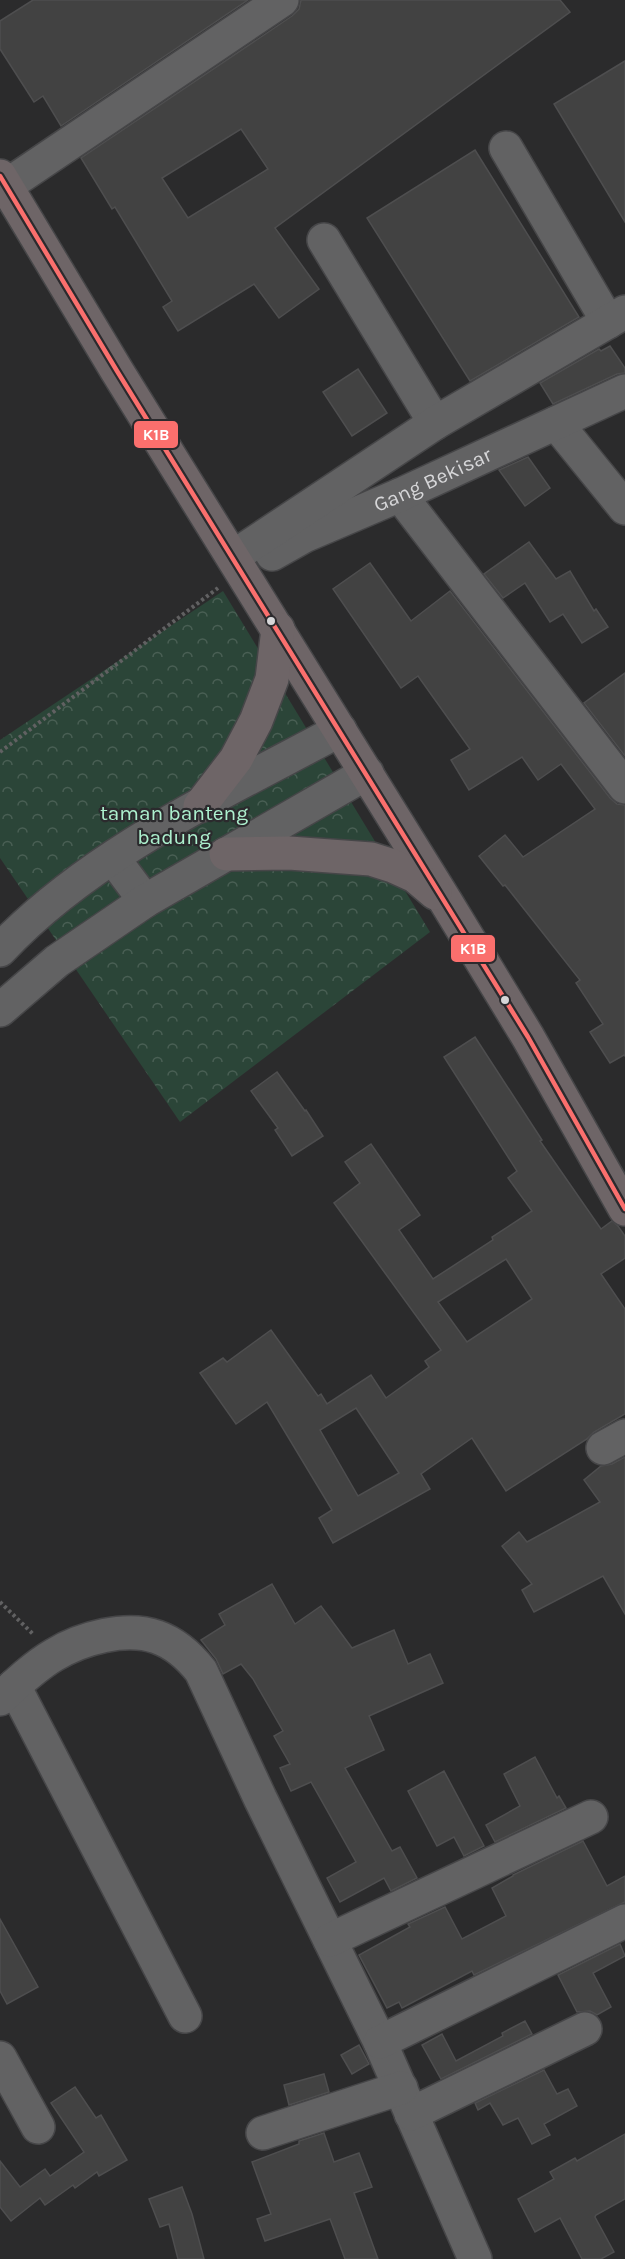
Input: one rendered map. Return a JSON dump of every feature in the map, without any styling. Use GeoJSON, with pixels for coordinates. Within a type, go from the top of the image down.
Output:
{"type":"FeatureCollection","features":[{"type":"Feature","properties":{"kind":"highway"},"geometry":{"type":"LineString","coordinates":[[3,181],[117,371],[367,773],[620,1189]]}},
{"type":"Feature","properties":{"kind":"highway"},"geometry":{"type":"LineString","coordinates":[[200,806],[236,759],[256,721],[272,679],[278,629]]}},
{"type":"Feature","properties":{"kind":"highway"},"geometry":{"type":"LineString","coordinates":[[226,854],[289,853],[371,859],[415,876],[446,902]]}},
{"type":"Feature","properties":{"kind":"street"},"geometry":{"type":"LineString","coordinates":[[3,181],[282,0]]}},
{"type":"Feature","properties":{"kind":"street"},"geometry":{"type":"LineString","coordinates":[[238,564],[435,423],[616,317],[506,148]]}},
{"type":"Feature","properties":{"kind":"street"},"geometry":{"type":"LineString","coordinates":[[324,240],[435,423]]}},
{"type":"Feature","properties":{"kind":"street","name":"Gang Bekisar"},"geometry":{"type":"LineString","coordinates":[[238,564],[400,495],[556,423],[621,400]]}},
{"type":"Feature","properties":{"kind":"street"},"geometry":{"type":"LineString","coordinates":[[556,423],[625,508]]}},
{"type":"Feature","properties":{"kind":"street"},"geometry":{"type":"LineString","coordinates":[[400,495],[625,787]]}},
{"type":"Feature","properties":{"kind":"street"},"geometry":{"type":"LineString","coordinates":[[0,950],[19,930],[85,877],[113,858],[200,806],[340,730]]}},
{"type":"Feature","properties":{"kind":"street"},"geometry":{"type":"LineString","coordinates":[[0,1010],[57,962],[145,901],[367,773]]}},
{"type":"Feature","properties":{"kind":"street"},"geometry":{"type":"LineString","coordinates":[[113,858],[145,901]]}},
{"type":"Feature","properties":{"kind":"street"},"geometry":{"type":"LineString","coordinates":[[184,2016],[7,1693],[54,1655],[83,1641],[128,1633],[158,1637],[190,1658],[201,1671],[380,2042],[475,2259]]}},
{"type":"Feature","properties":{"kind":"street"},"geometry":{"type":"LineString","coordinates":[[330,1940],[591,1817]]}},
{"type":"Feature","properties":{"kind":"street"},"geometry":{"type":"LineString","coordinates":[[380,2042],[625,1921]]}},
{"type":"Feature","properties":{"kind":"street"},"geometry":{"type":"LineString","coordinates":[[263,2133],[406,2101],[585,2029]]}},
{"type":"Feature","properties":{"kind":"street"},"geometry":{"type":"LineString","coordinates":[[0,2058],[38,2127]]}},
{"type":"Feature","properties":{"kind":"path"},"geometry":{"type":"LineString","coordinates":[[0,752],[238,564]]}},
{"type":"Feature","properties":{"kind":"path"},"geometry":{"type":"LineString","coordinates":[[0,1602],[54,1655]]}},
{"type":"Feature","properties":{"kind":"green space","name":"taman banteng badung"},"geometry":{"type":"Polygon","coordinates":[[[223,591],[430,932],[180,1122],[0,858],[0,740],[223,591]]]}},
{"type":"Feature","properties":{"kind":"building"},"geometry":{"type":"Polygon","coordinates":[[[33,0],[248,0],[61,126],[43,96],[34,102],[0,49],[0,21],[33,0]]]}},
{"type":"Feature","properties":{"kind":"building"},"geometry":{"type":"Polygon","coordinates":[[[301,0],[560,0],[570,12],[275,228],[319,289],[279,318],[254,284],[178,331],[163,307],[172,301],[115,207],[112,209],[81,158],[292,16],[299,9],[301,0]],[[241,129],[162,178],[188,218],[268,169],[241,129]]]}},
{"type":"Feature","properties":{"kind":"building"},"geometry":{"type":"Polygon","coordinates":[[[625,61],[625,222],[554,104],[625,61]]]}},
{"type":"Feature","properties":{"kind":"building"},"geometry":{"type":"Polygon","coordinates":[[[475,150],[579,317],[470,381],[367,218],[475,150]]]}},
{"type":"Feature","properties":{"kind":"building"},"geometry":{"type":"Polygon","coordinates":[[[610,346],[625,368],[625,373],[617,374],[553,404],[540,383],[599,349],[601,351],[610,346]]]}},
{"type":"Feature","properties":{"kind":"building"},"geometry":{"type":"Polygon","coordinates":[[[358,369],[387,413],[352,436],[323,392],[358,369]]]}},
{"type":"Feature","properties":{"kind":"building"},"geometry":{"type":"Polygon","coordinates":[[[528,457],[550,488],[525,506],[499,470],[528,457]]]}},
{"type":"Feature","properties":{"kind":"building"},"geometry":{"type":"Polygon","coordinates":[[[529,542],[556,579],[570,571],[594,611],[596,609],[608,627],[582,643],[563,614],[550,622],[525,583],[503,598],[484,574],[529,542]]]}},
{"type":"Feature","properties":{"kind":"building"},"geometry":{"type":"Polygon","coordinates":[[[370,563],[411,621],[450,591],[610,798],[617,804],[625,805],[625,1056],[610,1063],[590,1032],[603,1024],[576,983],[580,980],[505,885],[503,886],[479,856],[505,835],[523,857],[595,809],[561,764],[538,780],[522,757],[469,790],[451,760],[470,749],[418,676],[401,688],[333,589],[370,563]]]}},
{"type":"Feature","properties":{"kind":"building"},"geometry":{"type":"Polygon","coordinates":[[[625,673],[625,756],[584,703],[625,673]]]}},
{"type":"Feature","properties":{"kind":"building"},"geometry":{"type":"Polygon","coordinates":[[[475,1037],[542,1140],[540,1141],[601,1229],[612,1221],[625,1236],[625,1258],[601,1274],[625,1309],[625,1414],[506,1491],[472,1438],[421,1474],[430,1489],[333,1543],[319,1518],[332,1510],[267,1402],[236,1424],[200,1373],[223,1358],[227,1362],[271,1330],[318,1396],[321,1394],[327,1404],[371,1375],[386,1398],[429,1367],[425,1361],[441,1350],[334,1203],[360,1183],[345,1162],[371,1144],[420,1215],[399,1230],[433,1279],[493,1240],[492,1237],[532,1211],[508,1178],[517,1171],[444,1057],[475,1037]],[[506,1259],[438,1302],[467,1342],[532,1299],[506,1259]],[[356,1408],[320,1430],[358,1496],[399,1473],[356,1408]]]}},
{"type":"Feature","properties":{"kind":"building"},"geometry":{"type":"Polygon","coordinates":[[[277,1072],[323,1136],[292,1156],[275,1130],[278,1128],[251,1091],[277,1072]]]}},
{"type":"Feature","properties":{"kind":"building"},"geometry":{"type":"Polygon","coordinates":[[[625,1457],[625,1614],[603,1576],[534,1612],[522,1590],[532,1584],[502,1546],[519,1532],[527,1542],[600,1502],[584,1480],[601,1466],[612,1464],[625,1457]]]}},
{"type":"Feature","properties":{"kind":"building"},"geometry":{"type":"Polygon","coordinates":[[[272,1584],[295,1624],[321,1606],[352,1648],[394,1630],[408,1664],[430,1654],[443,1683],[369,1716],[384,1750],[345,1768],[392,1851],[400,1847],[417,1878],[391,1891],[384,1878],[340,1902],[327,1878],[356,1862],[311,1782],[291,1791],[280,1768],[290,1764],[274,1736],[283,1731],[253,1679],[241,1664],[223,1674],[216,1659],[201,1640],[225,1625],[219,1614],[272,1584]]]}},
{"type":"Feature","properties":{"kind":"building"},"geometry":{"type":"Polygon","coordinates":[[[535,1757],[557,1798],[559,1796],[566,1808],[495,1842],[486,1825],[520,1806],[504,1774],[535,1757]]]}},
{"type":"Feature","properties":{"kind":"building"},"geometry":{"type":"Polygon","coordinates":[[[444,1771],[484,1846],[464,1856],[454,1837],[437,1846],[408,1791],[444,1771]]]}},
{"type":"Feature","properties":{"kind":"building"},"geometry":{"type":"Polygon","coordinates":[[[583,1841],[607,1886],[625,1876],[625,1902],[474,1975],[472,1971],[402,2008],[399,2002],[387,2008],[359,1955],[410,1927],[408,1924],[445,1907],[462,1939],[506,1916],[492,1888],[513,1875],[583,1841]]]}},
{"type":"Feature","properties":{"kind":"building"},"geometry":{"type":"Polygon","coordinates":[[[0,1919],[38,1987],[7,2004],[0,1991],[0,1919]]]}},
{"type":"Feature","properties":{"kind":"building"},"geometry":{"type":"Polygon","coordinates":[[[620,1944],[625,1956],[593,1973],[611,2007],[597,2015],[590,2011],[577,2012],[558,1975],[620,1944]]]}},
{"type":"Feature","properties":{"kind":"building"},"geometry":{"type":"Polygon","coordinates":[[[525,2021],[532,2034],[441,2079],[422,2045],[442,2034],[456,2061],[503,2036],[502,2033],[525,2021]]]}},
{"type":"Feature","properties":{"kind":"building"},"geometry":{"type":"Polygon","coordinates":[[[359,2045],[369,2064],[352,2074],[341,2055],[359,2045]]]}},
{"type":"Feature","properties":{"kind":"building"},"geometry":{"type":"Polygon","coordinates":[[[544,2070],[557,2094],[568,2089],[577,2106],[544,2124],[550,2135],[532,2144],[518,2118],[503,2125],[490,2103],[478,2110],[475,2103],[544,2070]]]}},
{"type":"Feature","properties":{"kind":"building"},"geometry":{"type":"Polygon","coordinates":[[[324,2074],[329,2092],[289,2105],[284,2085],[324,2074]]]}},
{"type":"Feature","properties":{"kind":"building"},"geometry":{"type":"Polygon","coordinates":[[[75,2087],[96,2118],[101,2115],[127,2160],[99,2176],[97,2172],[75,2188],[73,2185],[45,2205],[40,2198],[11,2221],[0,2207],[0,2161],[20,2187],[45,2169],[50,2176],[84,2152],[51,2103],[75,2087]]]}},
{"type":"Feature","properties":{"kind":"building"},"geometry":{"type":"Polygon","coordinates":[[[324,2133],[334,2162],[359,2153],[372,2187],[354,2193],[378,2259],[345,2259],[330,2219],[265,2241],[257,2219],[271,2214],[252,2162],[299,2144],[299,2141],[324,2133]]]}},
{"type":"Feature","properties":{"kind":"building"},"geometry":{"type":"Polygon","coordinates":[[[625,2134],[625,2199],[595,2217],[614,2252],[601,2259],[582,2259],[560,2218],[535,2232],[518,2199],[554,2179],[550,2172],[575,2158],[577,2161],[625,2134]]]}},
{"type":"Feature","properties":{"kind":"building"},"geometry":{"type":"Polygon","coordinates":[[[182,2187],[204,2259],[178,2259],[169,2224],[160,2227],[149,2199],[182,2187]]]}},
{"type":"Feature","properties":{"kind":"transit line","name":"K1B"},"geometry":{"type":"LineString","coordinates":[[0,176],[117,371],[528,1037],[625,1209]]}}]}
